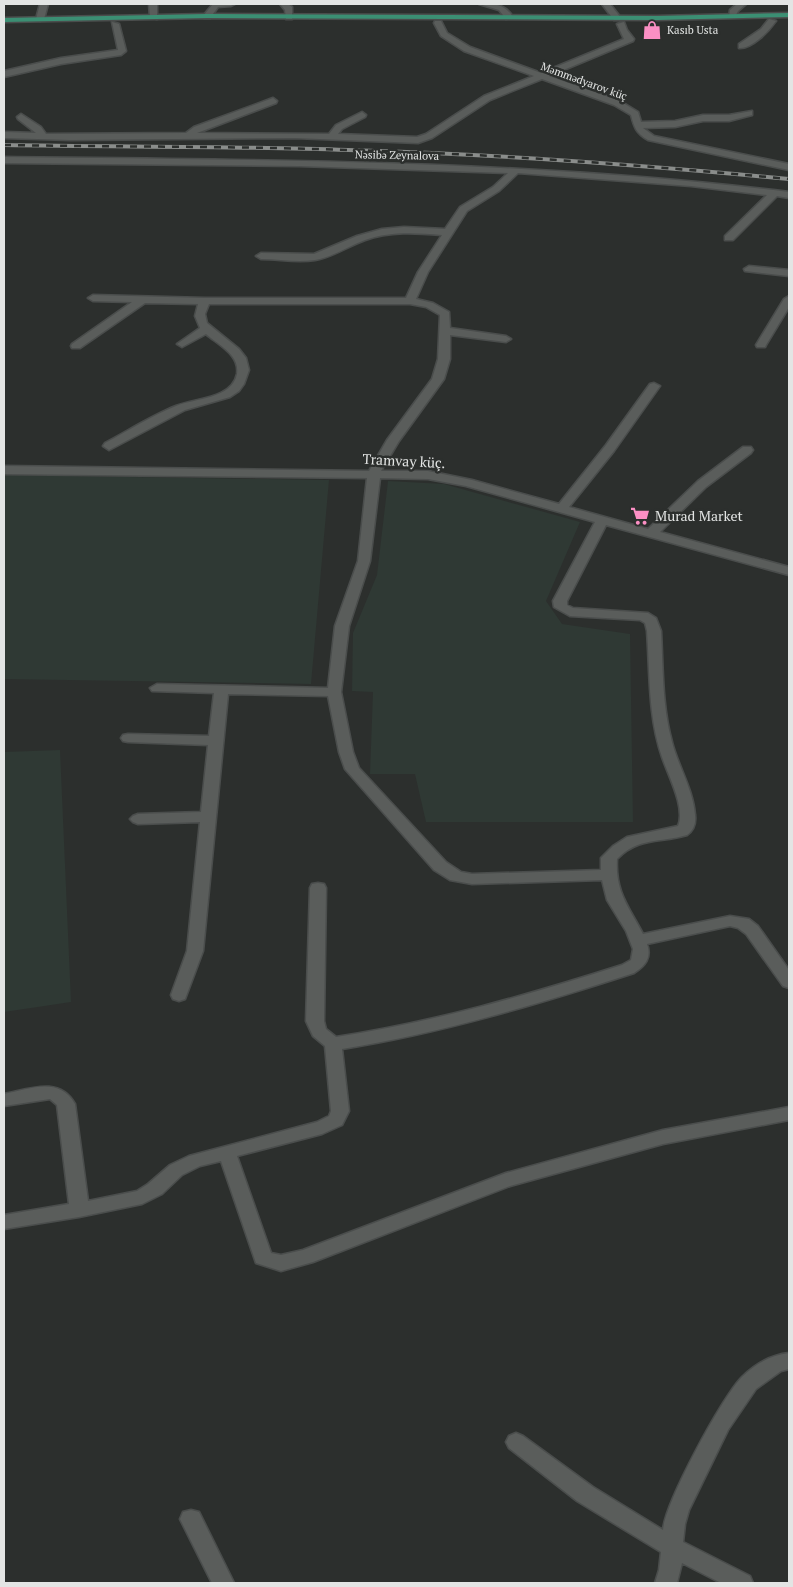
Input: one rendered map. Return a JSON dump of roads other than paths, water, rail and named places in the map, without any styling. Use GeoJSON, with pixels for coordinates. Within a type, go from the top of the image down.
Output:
{"type":"FeatureCollection","features":[{"type":"Feature","properties":{"kind":"main road"},"geometry":{"type":"LineString","coordinates":[[619,21],[732,15],[789,15]]}},
{"type":"Feature","properties":{"kind":"main road"},"geometry":{"type":"LineString","coordinates":[[4,27],[40,22],[207,16],[789,21]]}},
{"type":"Feature","properties":{"kind":"main road"},"geometry":{"type":"LineString","coordinates":[[4,20],[115,24],[438,23],[509,20]]}},
{"type":"Feature","properties":{"kind":"street"},"geometry":{"type":"LineString","coordinates":[[40,22],[44,4]]}},
{"type":"Feature","properties":{"kind":"street"},"geometry":{"type":"LineString","coordinates":[[153,4],[154,17]]}},
{"type":"Feature","properties":{"kind":"street"},"geometry":{"type":"LineString","coordinates":[[207,16],[216,6],[231,4]]}},
{"type":"Feature","properties":{"kind":"street"},"geometry":{"type":"LineString","coordinates":[[284,4],[289,9],[289,16]]}},
{"type":"Feature","properties":{"kind":"street"},"geometry":{"type":"LineString","coordinates":[[483,4],[506,11],[509,20]]}},
{"type":"Feature","properties":{"kind":"street"},"geometry":{"type":"LineString","coordinates":[[4,135],[71,137],[332,136],[411,140],[424,138],[474,105],[539,76],[628,41],[630,39],[623,32],[619,21],[606,4]]}},
{"type":"Feature","properties":{"kind":"street"},"geometry":{"type":"LineString","coordinates":[[732,15],[734,10],[742,4]]}},
{"type":"Feature","properties":{"kind":"street"},"geometry":{"type":"LineString","coordinates":[[742,46],[764,31],[772,21]]}},
{"type":"Feature","properties":{"kind":"street","name":"Məmmədyarov küç"},"geometry":{"type":"LineString","coordinates":[[438,23],[444,34],[467,49],[617,102],[635,114],[636,126],[641,133],[651,138],[719,154],[789,167]]}},
{"type":"Feature","properties":{"kind":"street"},"geometry":{"type":"LineString","coordinates":[[4,74],[54,63],[118,54],[122,51],[115,24]]}},
{"type":"Feature","properties":{"kind":"street"},"geometry":{"type":"LineString","coordinates":[[190,136],[197,130],[273,101]]}},
{"type":"Feature","properties":{"kind":"street"},"geometry":{"type":"LineString","coordinates":[[636,126],[675,124],[703,118],[729,118],[749,113]]}},
{"type":"Feature","properties":{"kind":"street"},"geometry":{"type":"LineString","coordinates":[[332,136],[339,127],[362,115]]}},
{"type":"Feature","properties":{"kind":"street"},"geometry":{"type":"LineString","coordinates":[[22,117],[38,129],[43,136]]}},
{"type":"Feature","properties":{"kind":"street","name":"Nəsibə Zeynalova"},"geometry":{"type":"LineString","coordinates":[[4,160],[516,170],[671,180],[789,195]]}},
{"type":"Feature","properties":{"kind":"street"},"geometry":{"type":"LineString","coordinates":[[410,301],[423,272],[463,210],[496,189],[516,170]]}},
{"type":"Feature","properties":{"kind":"street"},"geometry":{"type":"LineString","coordinates":[[729,238],[775,193]]}},
{"type":"Feature","properties":{"kind":"street"},"geometry":{"type":"LineString","coordinates":[[260,256],[312,257],[323,255],[361,238],[387,231],[448,232]]}},
{"type":"Feature","properties":{"kind":"street"},"geometry":{"type":"LineString","coordinates":[[749,269],[789,273]]}},
{"type":"Feature","properties":{"kind":"street"},"geometry":{"type":"LineString","coordinates":[[93,298],[204,301],[410,301],[440,310],[445,314],[444,359],[438,379],[393,440],[374,473],[364,561],[342,626],[334,692],[346,752],[352,769],[440,866],[456,876],[472,879],[608,875]]}},
{"type":"Feature","properties":{"kind":"street"},"geometry":{"type":"LineString","coordinates":[[761,345],[789,299]]}},
{"type":"Feature","properties":{"kind":"street"},"geometry":{"type":"LineString","coordinates":[[76,346],[142,300]]}},
{"type":"Feature","properties":{"kind":"street"},"geometry":{"type":"LineString","coordinates":[[109,446],[168,414],[220,396],[232,391],[238,385],[242,378],[243,368],[240,358],[230,345],[206,329],[200,315],[204,301]]}},
{"type":"Feature","properties":{"kind":"street"},"geometry":{"type":"LineString","coordinates":[[182,344],[206,329]]}},
{"type":"Feature","properties":{"kind":"street"},"geometry":{"type":"LineString","coordinates":[[446,331],[506,339]]}},
{"type":"Feature","properties":{"kind":"street"},"geometry":{"type":"LineString","coordinates":[[561,509],[610,448],[654,386]]}},
{"type":"Feature","properties":{"kind":"street"},"geometry":{"type":"LineString","coordinates":[[651,533],[702,484],[747,450]]}},
{"type":"Feature","properties":{"kind":"street","name":"Tramvay küç."},"geometry":{"type":"LineString","coordinates":[[4,470],[428,475],[451,478],[789,571]]}},
{"type":"Feature","properties":{"kind":"street"},"geometry":{"type":"LineString","coordinates":[[333,1044],[433,1024],[505,1006],[628,968],[638,963],[641,955],[639,940],[616,901],[608,875],[609,858],[619,847],[637,839],[678,833],[684,829],[688,822],[680,781],[669,756],[660,724],[654,632],[651,622],[644,616],[570,612],[561,607],[560,601],[602,520]]}},
{"type":"Feature","properties":{"kind":"street"},"geometry":{"type":"LineString","coordinates":[[157,688],[334,692]]}},
{"type":"Feature","properties":{"kind":"street"},"geometry":{"type":"LineString","coordinates":[[179,995],[196,951],[221,689]]}},
{"type":"Feature","properties":{"kind":"street"},"geometry":{"type":"LineString","coordinates":[[128,738],[216,741]]}},
{"type":"Feature","properties":{"kind":"street"},"geometry":{"type":"LineString","coordinates":[[138,819],[208,817]]}},
{"type":"Feature","properties":{"kind":"street"},"geometry":{"type":"LineString","coordinates":[[4,1222],[79,1210],[142,1197],[155,1189],[176,1170],[195,1161],[322,1127],[336,1120],[340,1111],[333,1044],[319,1032],[315,1021],[318,888]]}},
{"type":"Feature","properties":{"kind":"street"},"geometry":{"type":"LineString","coordinates":[[639,940],[730,921],[743,924],[752,930],[789,982]]}},
{"type":"Feature","properties":{"kind":"street"},"geometry":{"type":"LineString","coordinates":[[4,1100],[52,1092],[60,1096],[66,1104],[79,1210]]}},
{"type":"Feature","properties":{"kind":"street"},"geometry":{"type":"LineString","coordinates":[[226,1153],[263,1258],[281,1263],[306,1257],[506,1180],[663,1137],[789,1114]]}},
{"type":"Feature","properties":{"kind":"street"},"geometry":{"type":"LineString","coordinates":[[666,1583],[670,1570],[674,1524],[721,1424],[748,1383],[776,1363],[789,1361]]}},
{"type":"Feature","properties":{"kind":"street"},"geometry":{"type":"LineString","coordinates":[[516,1442],[585,1494],[672,1547],[742,1583]]}},
{"type":"Feature","properties":{"kind":"street"},"geometry":{"type":"LineString","coordinates":[[191,1519],[223,1583]]}},
{"type":"Feature","properties":{"kind":"railway"},"geometry":{"type":"LineString","coordinates":[[4,145],[262,148],[458,154],[679,169],[789,179]]}},
{"type":"Feature","properties":{"kind":"place","name":"Kasıb Usta"},"geometry":{"type":"Point","coordinates":[652,30]}},
{"type":"Feature","properties":{"kind":"place","name":"Murad Market"},"geometry":{"type":"Point","coordinates":[640,516]}}]}
